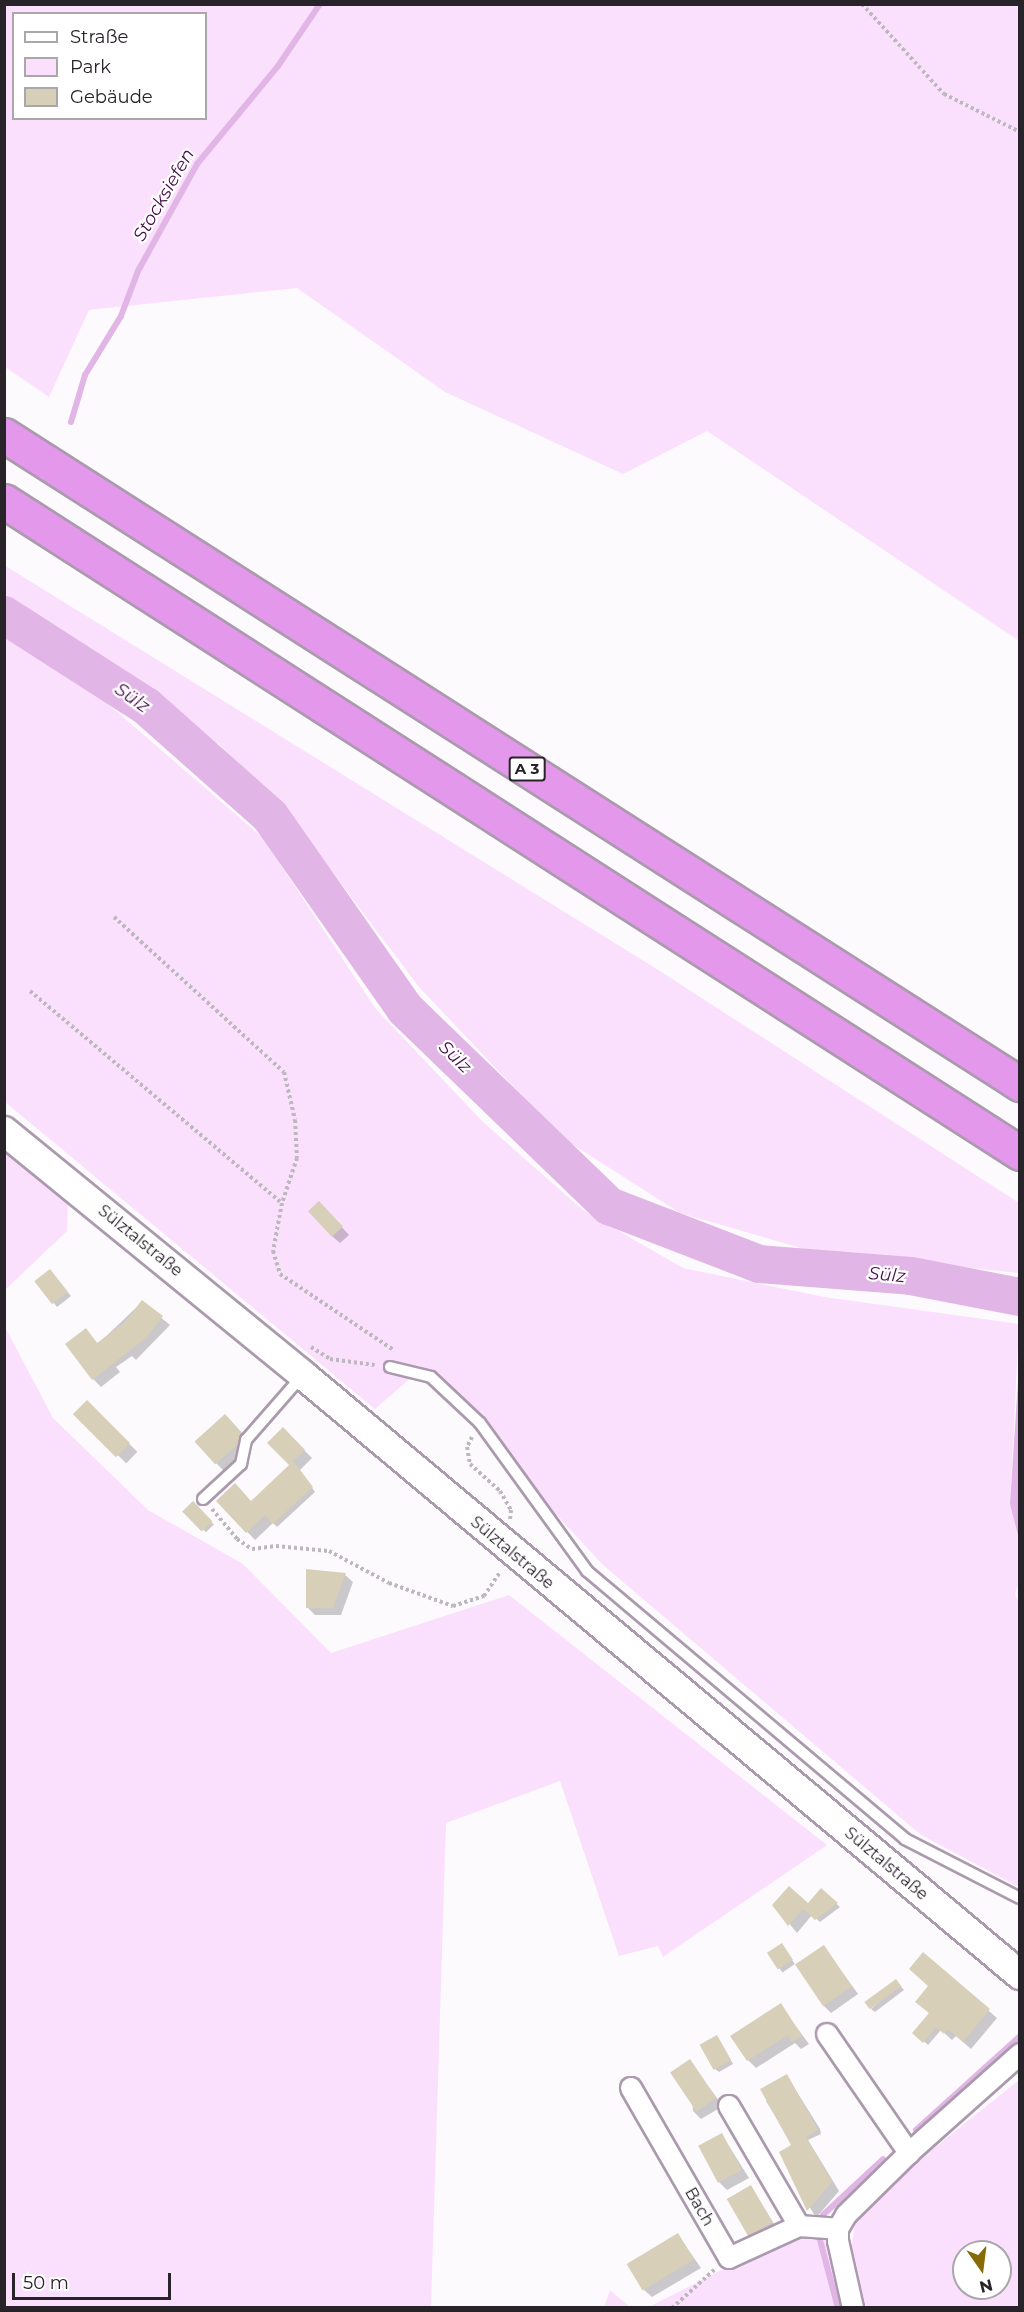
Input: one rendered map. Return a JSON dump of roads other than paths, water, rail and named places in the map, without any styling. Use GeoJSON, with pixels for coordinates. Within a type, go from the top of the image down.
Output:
{"type":"FeatureCollection","features":[{"type":"Feature","properties":{"kind":"highway","name":"A 3"},"geometry":{"type":"LineString","coordinates":[[4,435],[1020,1084]]}},
{"type":"Feature","properties":{"kind":"highway"},"geometry":{"type":"LineString","coordinates":[[4,501],[1020,1153]]}},
{"type":"Feature","properties":{"kind":"main road","name":"Sülztalstraße"},"geometry":{"type":"LineString","coordinates":[[4,1131],[303,1375],[1020,1975]]}},
{"type":"Feature","properties":{"kind":"street"},"geometry":{"type":"LineString","coordinates":[[827,2034],[909,2153]]}},
{"type":"Feature","properties":{"kind":"street"},"geometry":{"type":"LineString","coordinates":[[853,2307],[838,2229],[846,2215],[909,2153],[1020,2054]]}},
{"type":"Feature","properties":{"kind":"street","name":"Bach"},"geometry":{"type":"LineString","coordinates":[[632,2088],[729,2258],[799,2226]]}},
{"type":"Feature","properties":{"kind":"street"},"geometry":{"type":"LineString","coordinates":[[729,2106],[799,2226],[838,2229]]}},
{"type":"Feature","properties":{"kind":"lane"},"geometry":{"type":"LineString","coordinates":[[390,1367],[430,1377],[480,1424],[588,1570],[905,1839],[1020,1898]]}},
{"type":"Feature","properties":{"kind":"lane"},"geometry":{"type":"LineString","coordinates":[[203,1499],[241,1464],[246,1440],[303,1375]]}},
{"type":"Feature","properties":{"kind":"waterway","name":"Stocksiefen"},"geometry":{"type":"LineString","coordinates":[[71,422],[85,375],[121,316],[138,271],[197,164],[278,66],[320,4]]}},
{"type":"Feature","properties":{"kind":"waterway","name":"Sülz"},"geometry":{"type":"LineString","coordinates":[[4,615],[146,706],[270,816],[405,1009],[609,1206],[759,1264],[911,1276],[1020,1297]]}},
{"type":"Feature","properties":{"kind":"waterway"},"geometry":{"type":"LineString","coordinates":[[916,2130],[1020,2036]]}},
{"type":"Feature","properties":{"kind":"waterway"},"geometry":{"type":"LineString","coordinates":[[823,2215],[883,2159]]}},
{"type":"Feature","properties":{"kind":"waterway"},"geometry":{"type":"LineString","coordinates":[[820,2240],[838,2308]]}}]}
